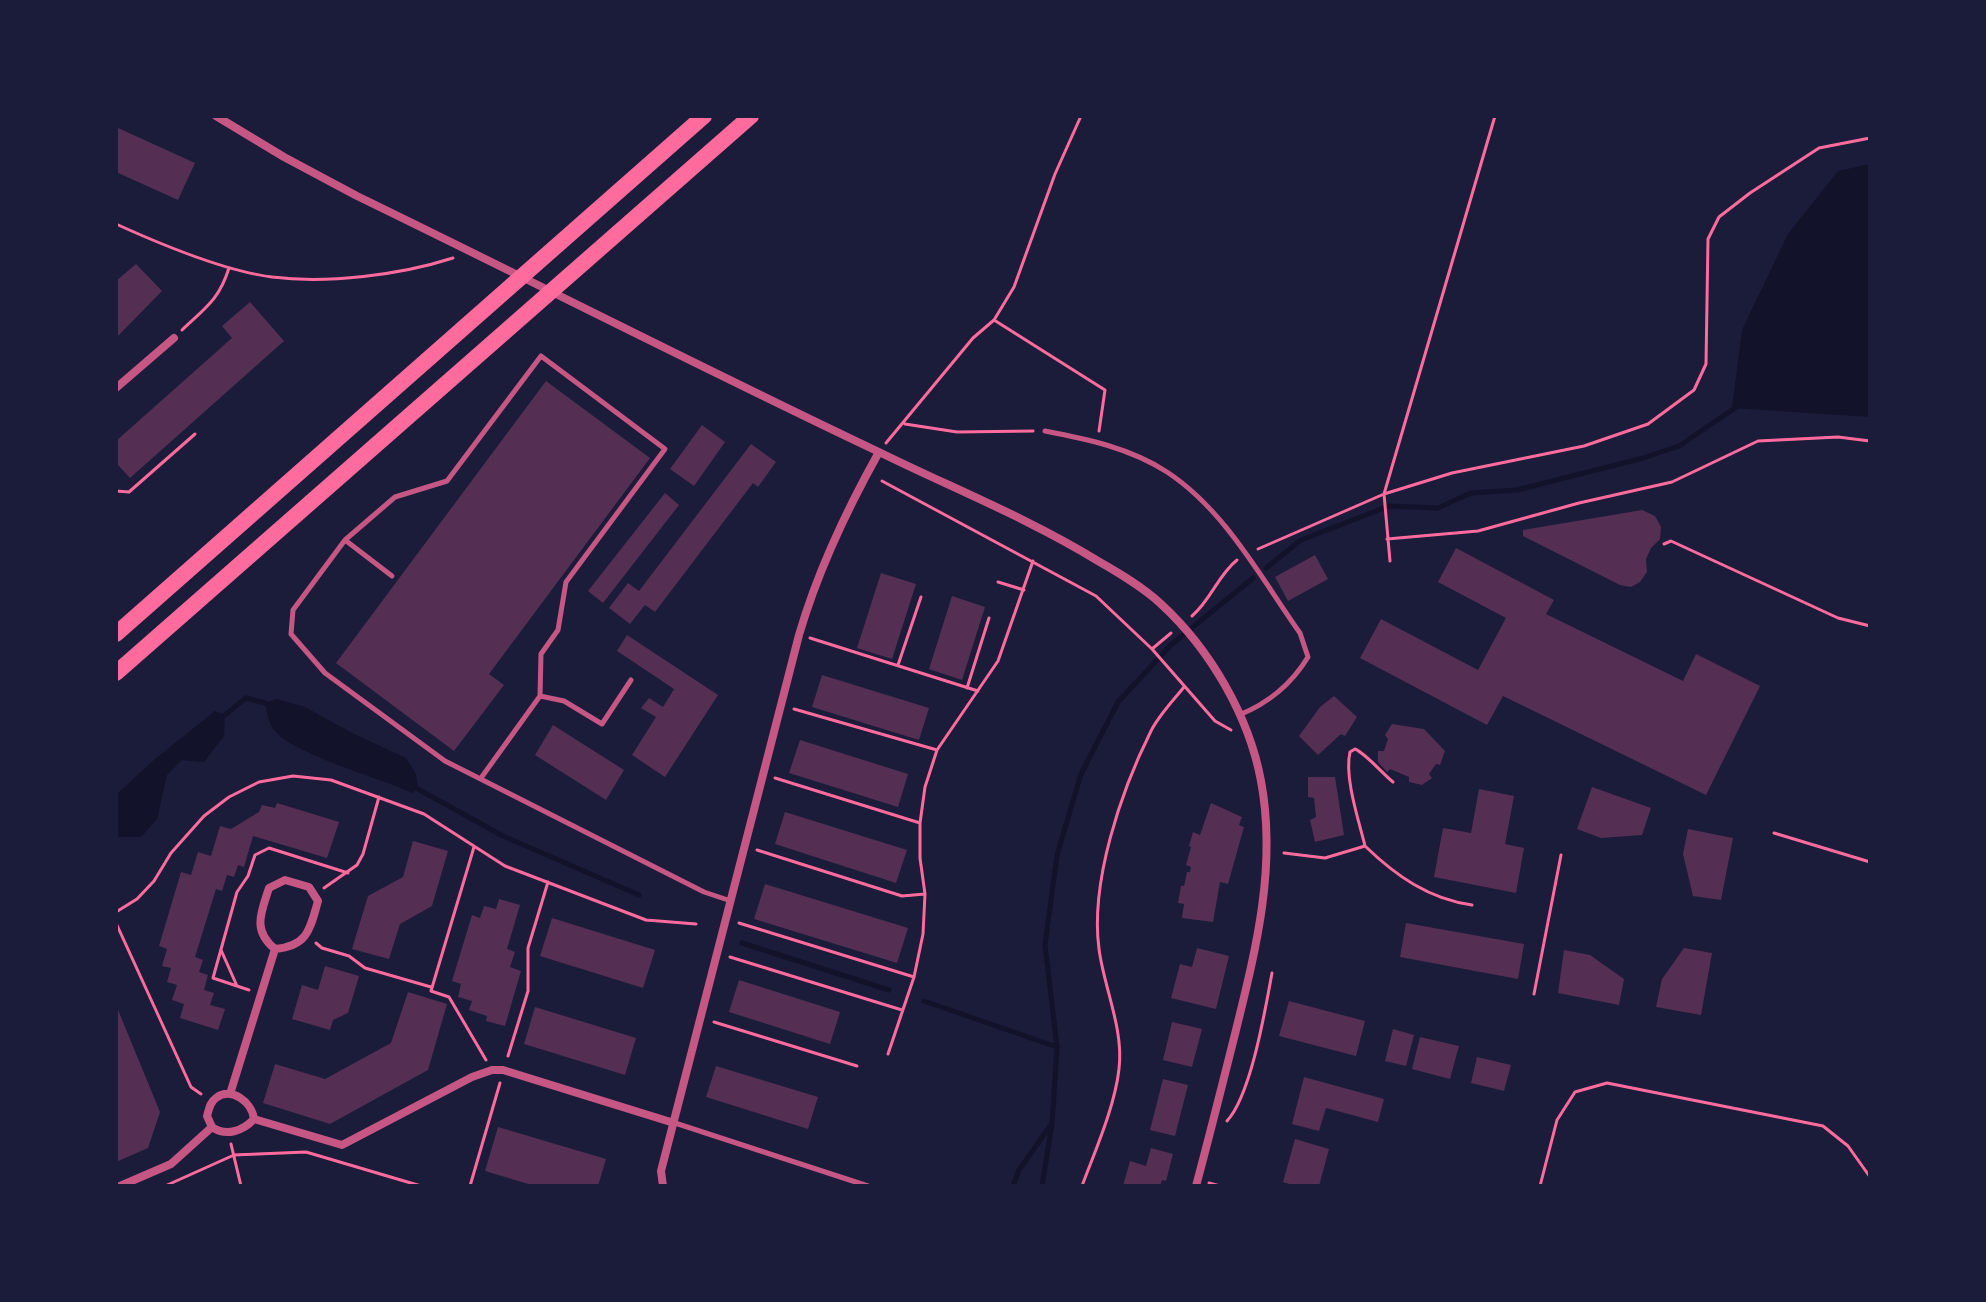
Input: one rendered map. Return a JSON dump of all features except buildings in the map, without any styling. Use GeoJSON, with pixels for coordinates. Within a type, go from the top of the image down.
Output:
{"type":"FeatureCollection","features":[{"type":"Feature","properties":{"kind":"highway"},"geometry":{"type":"LineString","coordinates":[[116,634],[704,116]]}},
{"type":"Feature","properties":{"kind":"highway"},"geometry":{"type":"LineString","coordinates":[[116,673],[751,116]]}},
{"type":"Feature","properties":{"kind":"street"},"geometry":{"type":"LineString","coordinates":[[216,116],[284,157],[470,251],[1075,546],[1161,604],[1197,645],[1221,679],[1239,715],[1261,779],[1265,816],[1265,893],[1251,969],[1196,1186]]}},
{"type":"Feature","properties":{"kind":"street"},"geometry":{"type":"LineString","coordinates":[[116,388],[174,338]]}},
{"type":"Feature","properties":{"kind":"street"},"geometry":{"type":"LineString","coordinates":[[663,1186],[661,1171],[799,635],[814,586],[832,543],[879,452]]}},
{"type":"Feature","properties":{"kind":"street"},"geometry":{"type":"LineString","coordinates":[[285,880],[309,887],[314,894],[318,901],[308,935],[288,948],[275,949],[265,941],[259,919],[269,888],[285,880]]}},
{"type":"Feature","properties":{"kind":"street"},"geometry":{"type":"LineString","coordinates":[[230,1094],[275,949]]}},
{"type":"Feature","properties":{"kind":"street"},"geometry":{"type":"LineString","coordinates":[[254,1119],[342,1145],[472,1077],[492,1070],[503,1070],[674,1123]]}},
{"type":"Feature","properties":{"kind":"street"},"geometry":{"type":"LineString","coordinates":[[230,1094],[245,1100],[252,1108],[254,1119],[247,1127],[228,1133],[212,1127],[207,1116],[218,1096],[230,1094]]}},
{"type":"Feature","properties":{"kind":"street"},"geometry":{"type":"LineString","coordinates":[[120,1186],[171,1164],[212,1127]]}},
{"type":"Feature","properties":{"kind":"lane"},"geometry":{"type":"LineString","coordinates":[[481,778],[540,696],[541,654],[558,630],[566,582],[665,449],[541,356],[447,481],[395,497],[345,540],[293,610],[291,634],[325,673],[445,761],[704,892],[731,901]]}},
{"type":"Feature","properties":{"kind":"lane"},"geometry":{"type":"LineString","coordinates":[[1045,431],[1098,441],[1166,472],[1209,508],[1300,633],[1308,657],[1298,674],[1267,703],[1239,715]]}},
{"type":"Feature","properties":{"kind":"lane"},"geometry":{"type":"LineString","coordinates":[[345,540],[392,576]]}},
{"type":"Feature","properties":{"kind":"lane"},"geometry":{"type":"LineString","coordinates":[[540,696],[564,701],[602,724],[631,680]]}},
{"type":"Feature","properties":{"kind":"lane"},"geometry":{"type":"LineString","coordinates":[[674,1123],[868,1186]]}},
{"type":"Feature","properties":{"kind":"path"},"geometry":{"type":"LineString","coordinates":[[879,452],[973,338],[994,320],[1014,287],[1055,174],[1081,116]]}},
{"type":"Feature","properties":{"kind":"path"},"geometry":{"type":"LineString","coordinates":[[1390,561],[1384,494],[1495,116]]}},
{"type":"Feature","properties":{"kind":"path"},"geometry":{"type":"LineString","coordinates":[[1199,609],[1228,568],[1245,554],[1384,494],[1452,473],[1584,446],[1648,424],[1694,390],[1706,364],[1708,239],[1719,217],[1819,148],[1870,138]]}},
{"type":"Feature","properties":{"kind":"path"},"geometry":{"type":"LineString","coordinates":[[116,224],[229,268],[272,277],[354,278],[421,268],[453,258]]}},
{"type":"Feature","properties":{"kind":"path"},"geometry":{"type":"LineString","coordinates":[[174,338],[215,299],[223,288],[229,268]]}},
{"type":"Feature","properties":{"kind":"path"},"geometry":{"type":"LineString","coordinates":[[994,320],[1105,390],[1098,441]]}},
{"type":"Feature","properties":{"kind":"path"},"geometry":{"type":"LineString","coordinates":[[903,423],[957,432],[1045,431]]}},
{"type":"Feature","properties":{"kind":"path"},"geometry":{"type":"LineString","coordinates":[[116,491],[129,492],[195,434]]}},
{"type":"Feature","properties":{"kind":"path"},"geometry":{"type":"LineString","coordinates":[[1387,539],[1478,531],[1579,503],[1672,482],[1758,441],[1838,437],[1870,441]]}},
{"type":"Feature","properties":{"kind":"path"},"geometry":{"type":"LineString","coordinates":[[882,481],[1096,596],[1152,649],[1215,721],[1234,732]]}},
{"type":"Feature","properties":{"kind":"path"},"geometry":{"type":"LineString","coordinates":[[1664,544],[1671,541],[1838,618],[1870,626]]}},
{"type":"Feature","properties":{"kind":"path"},"geometry":{"type":"LineString","coordinates":[[888,1054],[914,977],[923,934],[925,894],[920,858],[920,823],[925,787],[937,750],[998,661],[1033,561]]}},
{"type":"Feature","properties":{"kind":"path"},"geometry":{"type":"LineString","coordinates":[[998,582],[1024,590]]}},
{"type":"Feature","properties":{"kind":"path"},"geometry":{"type":"LineString","coordinates":[[898,665],[921,597]]}},
{"type":"Feature","properties":{"kind":"path"},"geometry":{"type":"LineString","coordinates":[[967,688],[989,618]]}},
{"type":"Feature","properties":{"kind":"path"},"geometry":{"type":"LineString","coordinates":[[810,638],[978,691]]}},
{"type":"Feature","properties":{"kind":"path"},"geometry":{"type":"LineString","coordinates":[[1082,1186],[1116,1088],[1120,1067],[1099,948],[1097,902],[1104,864],[1119,810],[1152,729],[1184,687]]}},
{"type":"Feature","properties":{"kind":"path"},"geometry":{"type":"LineString","coordinates":[[792,708],[937,750]]}},
{"type":"Feature","properties":{"kind":"path"},"geometry":{"type":"LineString","coordinates":[[1393,782],[1362,752],[1355,749],[1350,752],[1348,761],[1355,805],[1365,846],[1386,866],[1427,894],[1472,905]]}},
{"type":"Feature","properties":{"kind":"path"},"geometry":{"type":"LineString","coordinates":[[116,912],[137,899],[154,881],[171,853],[204,816],[229,797],[259,782],[293,776],[331,780],[424,814],[505,866],[646,920],[696,924]]}},
{"type":"Feature","properties":{"kind":"path"},"geometry":{"type":"LineString","coordinates":[[775,778],[920,823]]}},
{"type":"Feature","properties":{"kind":"path"},"geometry":{"type":"LineString","coordinates":[[314,894],[357,865],[379,797]]}},
{"type":"Feature","properties":{"kind":"path"},"geometry":{"type":"LineString","coordinates":[[1774,833],[1870,862]]}},
{"type":"Feature","properties":{"kind":"path"},"geometry":{"type":"LineString","coordinates":[[1284,853],[1325,858],[1365,846]]}},
{"type":"Feature","properties":{"kind":"path"},"geometry":{"type":"LineString","coordinates":[[474,847],[431,991],[449,997],[492,1070]]}},
{"type":"Feature","properties":{"kind":"path"},"geometry":{"type":"LineString","coordinates":[[757,850],[902,896],[925,894]]}},
{"type":"Feature","properties":{"kind":"path"},"geometry":{"type":"LineString","coordinates":[[1534,994],[1561,855]]}},
{"type":"Feature","properties":{"kind":"path"},"geometry":{"type":"LineString","coordinates":[[470,1186],[528,991],[528,948],[548,882]]}},
{"type":"Feature","properties":{"kind":"path"},"geometry":{"type":"LineString","coordinates":[[116,923],[191,1087],[212,1102]]}},
{"type":"Feature","properties":{"kind":"path"},"geometry":{"type":"LineString","coordinates":[[739,923],[914,977]]}},
{"type":"Feature","properties":{"kind":"path"},"geometry":{"type":"LineString","coordinates":[[308,935],[322,948],[349,956],[365,968],[432,987]]}},
{"type":"Feature","properties":{"kind":"path"},"geometry":{"type":"LineString","coordinates":[[221,950],[237,986]]}},
{"type":"Feature","properties":{"kind":"path"},"geometry":{"type":"LineString","coordinates":[[730,957],[902,1010]]}},
{"type":"Feature","properties":{"kind":"path"},"geometry":{"type":"LineString","coordinates":[[1222,1127],[1236,1112],[1258,1043],[1272,973]]}},
{"type":"Feature","properties":{"kind":"path"},"geometry":{"type":"LineString","coordinates":[[714,1022],[857,1066]]}},
{"type":"Feature","properties":{"kind":"path"},"geometry":{"type":"LineString","coordinates":[[1540,1186],[1557,1120],[1575,1092],[1607,1083],[1823,1126],[1848,1146],[1870,1177]]}},
{"type":"Feature","properties":{"kind":"path"},"geometry":{"type":"LineString","coordinates":[[165,1186],[234,1155],[306,1152],[421,1186]]}},
{"type":"Feature","properties":{"kind":"path"},"geometry":{"type":"LineString","coordinates":[[234,1155],[241,1186]]}},
{"type":"Feature","properties":{"kind":"shaded area"},"geometry":{"type":"Polygon","coordinates":[[[1870,164],[1870,417],[1732,408],[1742,330],[1788,234],[1838,171],[1870,164]]]}},
{"type":"Feature","properties":{"kind":"shaded area"},"geometry":{"type":"Polygon","coordinates":[[[277,699],[305,707],[406,758],[416,774],[418,789],[412,793],[336,764],[281,737],[272,727],[265,703],[277,699]]]}},
{"type":"Feature","properties":{"kind":"shaded area"},"geometry":{"type":"Polygon","coordinates":[[[215,711],[225,715],[224,736],[204,762],[182,760],[167,775],[157,819],[141,837],[116,837],[116,795],[215,711]]]}},
{"type":"Feature","properties":{"kind":"waterway"},"geometry":{"type":"LineString","coordinates":[[1266,568],[1301,540],[1389,506],[1438,508],[1471,493],[1517,490],[1643,458],[1679,446],[1735,408]]}},
{"type":"Feature","properties":{"kind":"waterway"},"geometry":{"type":"LineString","coordinates":[[1042,1186],[1052,1124],[1057,1047],[1045,945],[1057,855],[1081,774],[1118,702],[1171,645],[1253,578]]}},
{"type":"Feature","properties":{"kind":"waterway"},"geometry":{"type":"LineString","coordinates":[[225,715],[246,698],[265,703]]}},
{"type":"Feature","properties":{"kind":"waterway"},"geometry":{"type":"LineString","coordinates":[[418,789],[503,836],[639,895]]}},
{"type":"Feature","properties":{"kind":"waterway"},"geometry":{"type":"LineString","coordinates":[[742,943],[889,990]]}},
{"type":"Feature","properties":{"kind":"waterway"},"geometry":{"type":"LineString","coordinates":[[924,1001],[1057,1047]]}},
{"type":"Feature","properties":{"kind":"waterway"},"geometry":{"type":"LineString","coordinates":[[1013,1186],[1019,1170],[1050,1126]]}}]}
